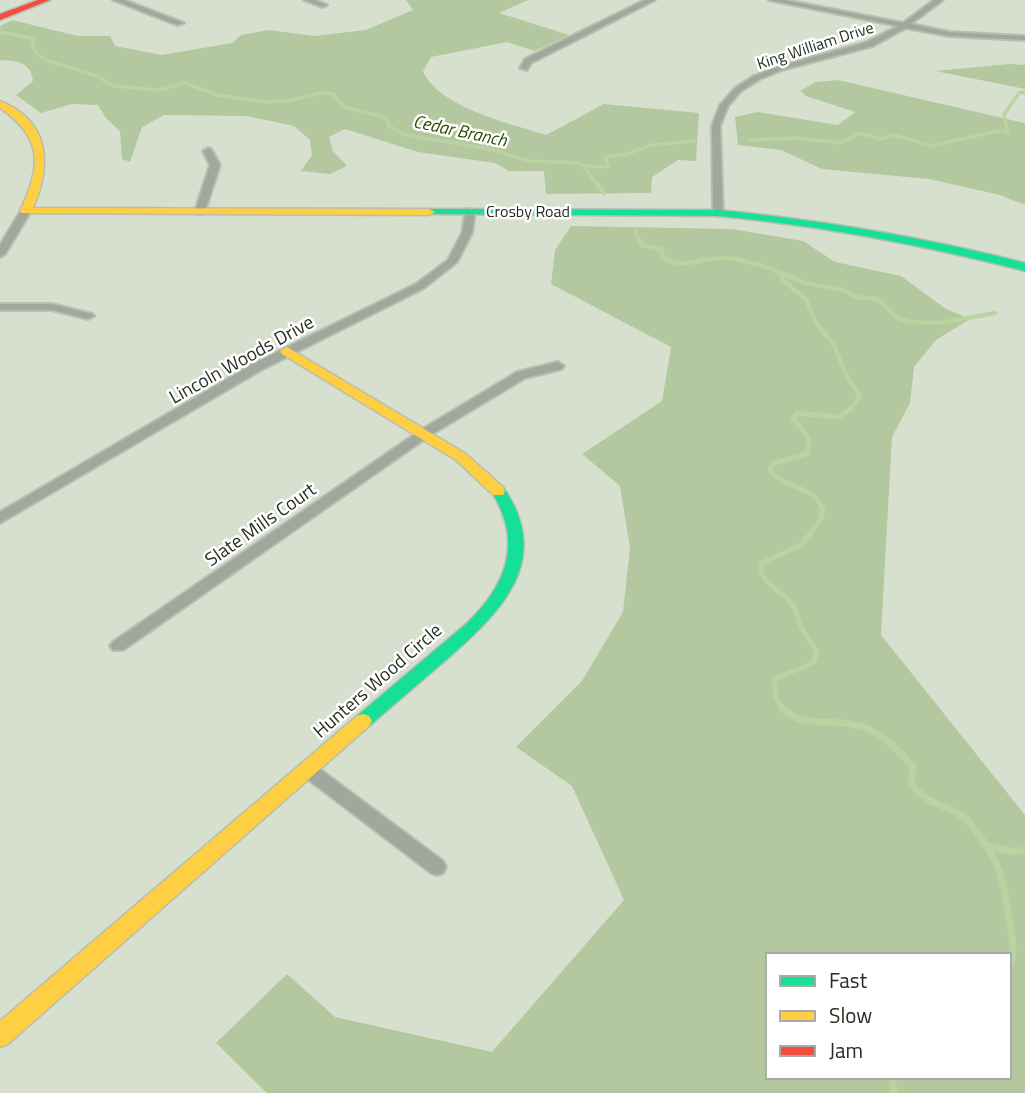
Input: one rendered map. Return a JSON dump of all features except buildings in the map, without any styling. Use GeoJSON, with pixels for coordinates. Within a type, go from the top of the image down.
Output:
{"type":"FeatureCollection","features":[{"type":"Feature","properties":{"kind":"street"},"geometry":{"type":"LineString","coordinates":[[0,17],[46,0]]}},
{"type":"Feature","properties":{"kind":"street"},"geometry":{"type":"LineString","coordinates":[[117,0],[180,23]]}},
{"type":"Feature","properties":{"kind":"street"},"geometry":{"type":"LineString","coordinates":[[308,0],[323,5]]}},
{"type":"Feature","properties":{"kind":"street"},"geometry":{"type":"LineString","coordinates":[[524,68],[528,61],[651,0]]}},
{"type":"Feature","properties":{"kind":"street"},"geometry":{"type":"LineString","coordinates":[[773,0],[967,36],[1025,38]]}},
{"type":"Feature","properties":{"kind":"street","name":"King William Drive"},"geometry":{"type":"LineString","coordinates":[[718,213],[716,126],[719,113],[734,92],[746,83],[783,68],[874,42],[906,24],[939,0]]}},
{"type":"Feature","properties":{"kind":"street"},"geometry":{"type":"LineString","coordinates":[[0,104],[26,122],[39,141],[43,153],[41,180],[0,254]]}},
{"type":"Feature","properties":{"kind":"street"},"geometry":{"type":"LineString","coordinates":[[200,211],[215,164],[208,151]]}},
{"type":"Feature","properties":{"kind":"street","name":"Crosby Road"},"geometry":{"type":"LineString","coordinates":[[26,211],[718,213],[804,220],[885,233],[1025,267]]}},
{"type":"Feature","properties":{"kind":"street","name":"Lincoln Woods Drive"},"geometry":{"type":"LineString","coordinates":[[0,517],[287,351],[401,297],[437,275],[452,262],[461,248],[470,211]]}},
{"type":"Feature","properties":{"kind":"street"},"geometry":{"type":"LineString","coordinates":[[0,307],[52,307],[88,316]]}},
{"type":"Feature","properties":{"kind":"street","name":"Hunters Wood Circle"},"geometry":{"type":"LineString","coordinates":[[0,1036],[483,617],[502,595],[513,573],[519,528],[513,509],[501,491],[464,459],[425,433],[287,351]]}},
{"type":"Feature","properties":{"kind":"street","name":"Slate Mills Court"},"geometry":{"type":"LineString","coordinates":[[118,646],[425,433],[521,376],[558,366]]}},
{"type":"Feature","properties":{"kind":"street"},"geometry":{"type":"LineString","coordinates":[[307,769],[437,866]]}},
{"type":"Feature","properties":{"kind":"green space"},"geometry":{"type":"Polygon","coordinates":[[[406,0],[528,0],[499,13],[569,35],[535,51],[507,42],[431,57],[423,71],[431,84],[443,95],[459,104],[546,135],[604,104],[699,113],[696,161],[678,160],[652,177],[651,193],[546,194],[544,171],[509,171],[495,163],[418,152],[345,129],[329,137],[333,151],[347,166],[330,174],[301,171],[312,155],[310,140],[294,126],[247,116],[164,115],[142,127],[130,162],[122,159],[120,131],[106,118],[98,105],[72,104],[41,113],[16,95],[33,81],[26,66],[0,60],[0,26],[12,20],[78,36],[110,36],[115,46],[162,55],[232,43],[241,35],[269,30],[314,36],[366,30],[413,10],[406,0]]]}},
{"type":"Feature","properties":{"kind":"green space"},"geometry":{"type":"Polygon","coordinates":[[[1025,65],[1025,89],[935,71],[1025,65]]]}},
{"type":"Feature","properties":{"kind":"green space"},"geometry":{"type":"Polygon","coordinates":[[[838,80],[1025,123],[1025,205],[1000,195],[929,179],[822,169],[781,150],[738,145],[735,117],[757,112],[838,125],[855,112],[806,96],[800,91],[816,82],[838,80]]]}},
{"type":"Feature","properties":{"kind":"green space"},"geometry":{"type":"Polygon","coordinates":[[[571,226],[732,229],[803,241],[835,262],[901,276],[946,309],[970,319],[936,340],[914,367],[910,403],[892,437],[881,635],[1025,815],[1025,1093],[267,1093],[216,1043],[287,974],[335,1017],[492,1052],[624,900],[572,786],[516,747],[582,681],[623,612],[630,548],[620,486],[582,454],[662,401],[671,347],[551,284],[555,250],[571,226]]]}},
{"type":"Feature","properties":{"kind":"waterway","name":"Cedar Branch"},"geometry":{"type":"LineString","coordinates":[[0,32],[35,39],[32,45],[38,55],[97,76],[113,86],[159,90],[185,83],[217,95],[264,102],[289,101],[321,93],[333,94],[344,107],[386,118],[389,126],[405,135],[490,149],[529,161],[580,163],[593,179]]}},
{"type":"Feature","properties":{"kind":"waterway"},"geometry":{"type":"LineString","coordinates":[[1004,115],[1019,93],[1025,92]]}},
{"type":"Feature","properties":{"kind":"waterway"},"geometry":{"type":"LineString","coordinates":[[749,140],[798,138],[841,143],[860,133],[881,139],[894,135],[931,146],[998,131],[1008,132],[1005,119]]}},
{"type":"Feature","properties":{"kind":"waterway"},"geometry":{"type":"LineString","coordinates":[[584,166],[609,167],[605,157],[627,154],[651,145],[695,141]]}},
{"type":"Feature","properties":{"kind":"waterway","name":"Cedar Branch"},"geometry":{"type":"LineString","coordinates":[[592,178],[604,193]]}},
{"type":"Feature","properties":{"kind":"waterway","name":"Cedar Branch"},"geometry":{"type":"LineString","coordinates":[[635,231],[641,245],[661,249],[663,258],[670,261],[685,263],[730,258],[782,273]]}},
{"type":"Feature","properties":{"kind":"waterway"},"geometry":{"type":"LineString","coordinates":[[782,273],[805,283],[844,290],[855,297],[878,299],[898,318],[911,322],[940,323],[995,313]]}},
{"type":"Feature","properties":{"kind":"waterway","name":"Cedar Branch"},"geometry":{"type":"LineString","coordinates":[[782,273],[782,280],[806,299],[815,321],[834,345],[848,379],[860,395],[851,409]]}},
{"type":"Feature","properties":{"kind":"waterway","name":"Cedar Branch"},"geometry":{"type":"LineString","coordinates":[[782,708],[776,697],[774,679],[813,663],[817,653],[801,627],[792,604],[763,576],[761,563],[801,545],[820,521],[823,511],[814,496],[783,481],[770,470],[772,464],[808,453],[809,438],[793,419],[796,413],[839,417],[851,409]]}},
{"type":"Feature","properties":{"kind":"waterway","name":"Cedar Branch"},"geometry":{"type":"LineString","coordinates":[[782,708],[797,718],[855,725],[880,735],[913,767],[911,784],[924,797],[969,821],[992,854],[1003,885],[1013,943],[1011,961]]}},
{"type":"Feature","properties":{"kind":"waterway"},"geometry":{"type":"LineString","coordinates":[[987,845],[1014,852],[1025,850]]}},
{"type":"Feature","properties":{"kind":"waterway","name":"Cedar Branch"},"geometry":{"type":"LineString","coordinates":[[892,1079],[894,1093]]}},
{"type":"Feature","properties":{"kind":"traffic: fast"},"geometry":{"type":"LineString","coordinates":[[429,212],[718,213],[873,233],[1025,267]]}},
{"type":"Feature","properties":{"kind":"traffic: fast"},"geometry":{"type":"LineString","coordinates":[[363,721],[478,622],[504,587],[511,571],[517,539],[509,506],[498,491]]}},
{"type":"Feature","properties":{"kind":"traffic: slow"},"geometry":{"type":"LineString","coordinates":[[0,104],[28,126],[40,150],[39,178],[26,211],[429,212]]}},
{"type":"Feature","properties":{"kind":"traffic: slow"},"geometry":{"type":"LineString","coordinates":[[287,351],[461,457],[498,491]]}},
{"type":"Feature","properties":{"kind":"traffic: slow"},"geometry":{"type":"LineString","coordinates":[[0,1036],[363,721]]}},
{"type":"Feature","properties":{"kind":"traffic: jam"},"geometry":{"type":"LineString","coordinates":[[0,17],[46,0]]}}]}
